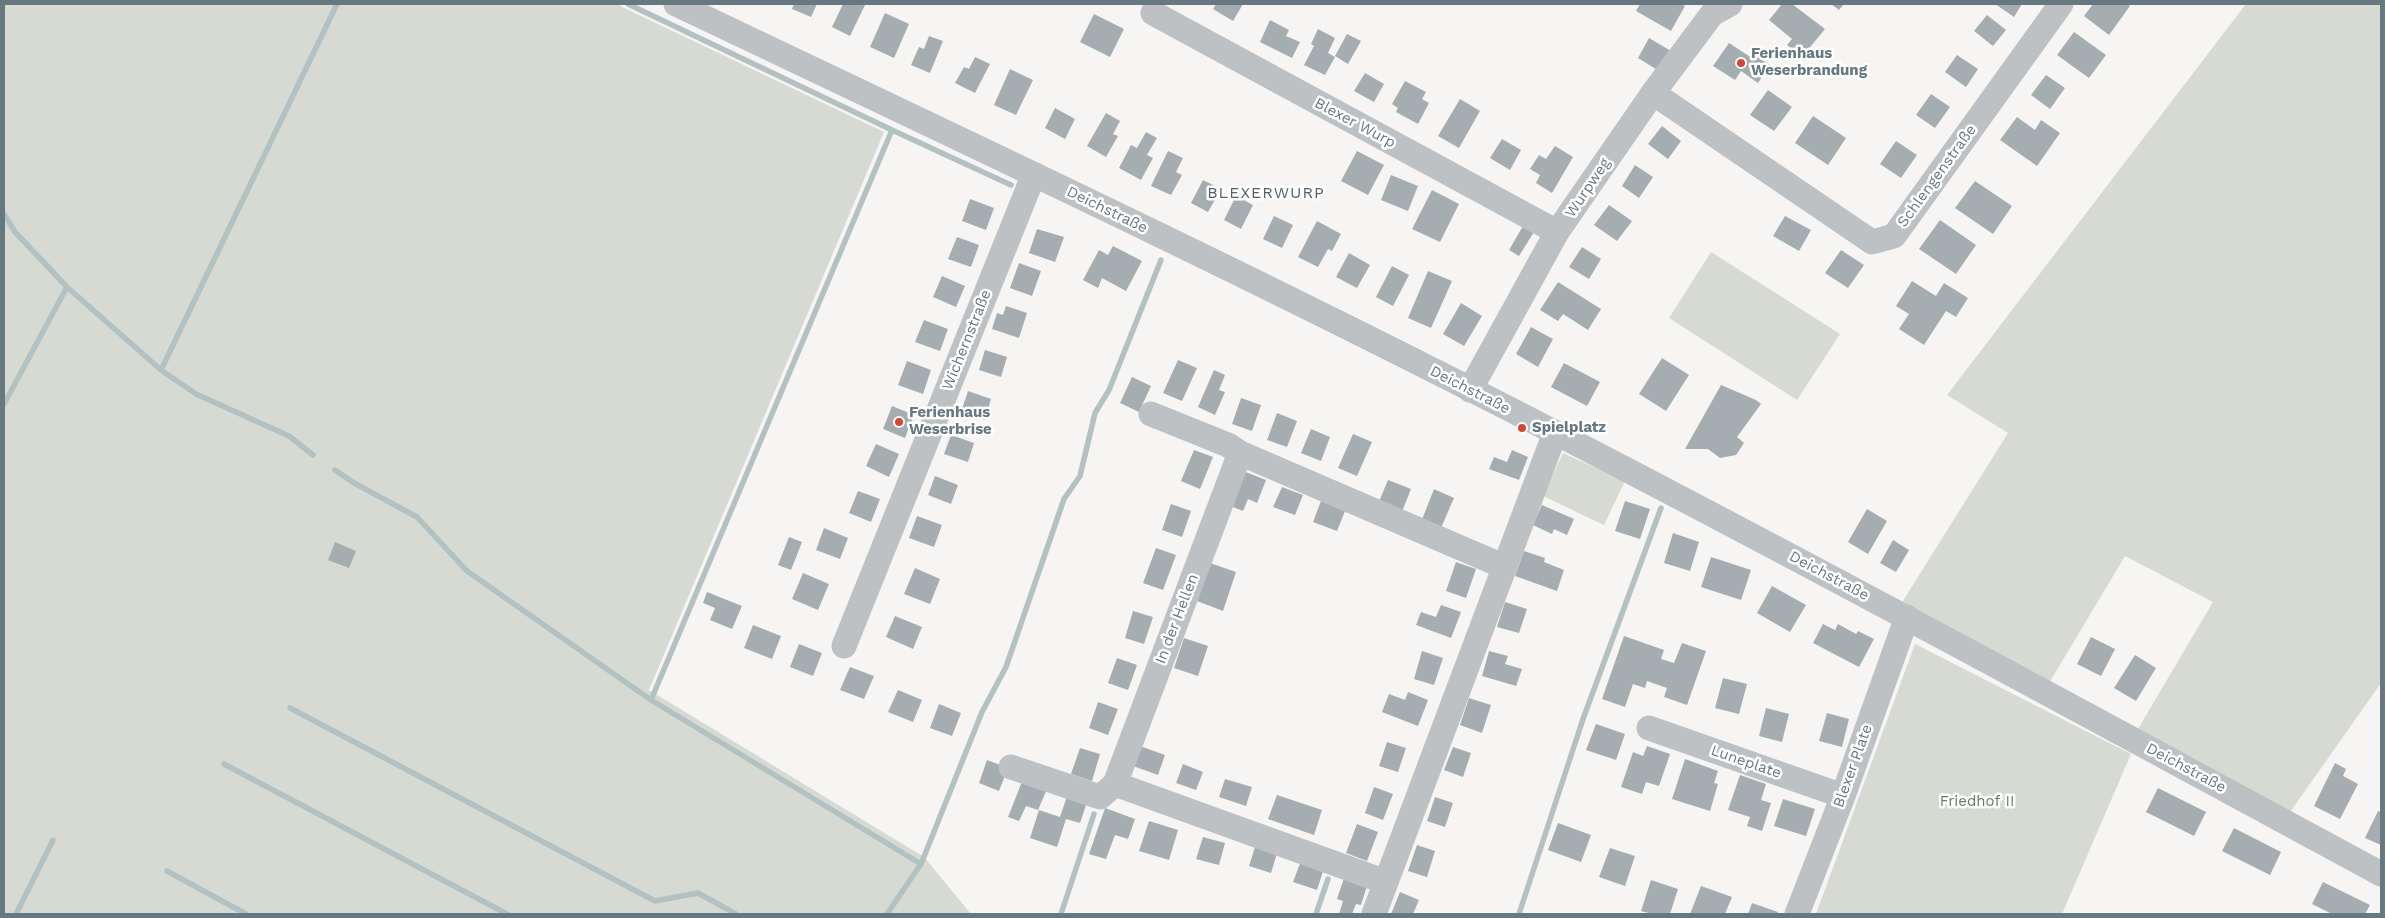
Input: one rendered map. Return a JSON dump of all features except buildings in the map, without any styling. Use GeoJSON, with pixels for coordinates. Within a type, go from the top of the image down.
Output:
{"type":"FeatureCollection","features":[{"type":"Feature","properties":{"kind":"street","name":"Deichstraße"},"geometry":{"type":"LineString","coordinates":[[676,4],[1034,174],[1555,433],[1907,617],[2381,874]]}},
{"type":"Feature","properties":{"kind":"street","name":"Wurpweg"},"geometry":{"type":"LineString","coordinates":[[1470,390],[1557,232],[1653,93],[1712,14],[1730,4]]}},
{"type":"Feature","properties":{"kind":"street","name":"Schlengenstraße"},"geometry":{"type":"LineString","coordinates":[[1653,93],[1872,242],[1894,236],[2061,4]]}},
{"type":"Feature","properties":{"kind":"street","name":"Blexer Wurp"},"geometry":{"type":"LineString","coordinates":[[1153,13],[1557,232]]}},
{"type":"Feature","properties":{"kind":"street","name":"Wichernstraße"},"geometry":{"type":"LineString","coordinates":[[844,646],[1034,174]]}},
{"type":"Feature","properties":{"kind":"street"},"geometry":{"type":"LineString","coordinates":[[1151,414],[1228,444],[1240,453],[1505,567]]}},
{"type":"Feature","properties":{"kind":"street"},"geometry":{"type":"LineString","coordinates":[[1374,914],[1555,433]]}},
{"type":"Feature","properties":{"kind":"street","name":"In der Hellen"},"geometry":{"type":"LineString","coordinates":[[1115,784],[1240,453]]}},
{"type":"Feature","properties":{"kind":"street","name":"Blexer Plate"},"geometry":{"type":"LineString","coordinates":[[1797,914],[1843,796],[1907,617]]}},
{"type":"Feature","properties":{"kind":"street","name":"Luneplate"},"geometry":{"type":"LineString","coordinates":[[1649,728],[1843,796]]}},
{"type":"Feature","properties":{"kind":"street"},"geometry":{"type":"LineString","coordinates":[[1011,767],[1100,797],[1115,784],[1386,882]]}},
{"type":"Feature","properties":{"kind":"green space"},"geometry":{"type":"Polygon","coordinates":[[[4,4],[616,4],[884,132],[649,690],[924,857],[971,914],[4,914],[4,4]]]}},
{"type":"Feature","properties":{"kind":"green space"},"geometry":{"type":"Polygon","coordinates":[[[2246,4],[2381,4],[2381,683],[2288,815],[2135,734],[2213,602],[2125,556],[2048,685],[1901,604],[2008,433],[1947,395],[2246,4]]]}},
{"type":"Feature","properties":{"kind":"green space"},"geometry":{"type":"Polygon","coordinates":[[[1711,252],[1840,334],[1797,400],[1669,318],[1711,252]]]}},
{"type":"Feature","properties":{"kind":"green space"},"geometry":{"type":"Polygon","coordinates":[[[1563,453],[1625,481],[1604,525],[1543,496],[1563,453]]]}},
{"type":"Feature","properties":{"kind":"green space","name":"Friedhof II"},"geometry":{"type":"Polygon","coordinates":[[[1915,644],[2131,754],[2062,914],[1816,914],[1915,644]]]}},
{"type":"Feature","properties":{"kind":"waterway"},"geometry":{"type":"LineString","coordinates":[[161,370],[337,4]]}},
{"type":"Feature","properties":{"kind":"waterway"},"geometry":{"type":"LineString","coordinates":[[628,4],[892,130],[651,700]]}},
{"type":"Feature","properties":{"kind":"waterway"},"geometry":{"type":"LineString","coordinates":[[892,130],[1011,185]]}},
{"type":"Feature","properties":{"kind":"waterway"},"geometry":{"type":"LineString","coordinates":[[4,214],[15,232],[67,287],[161,370],[196,394],[289,436],[313,455]]}},
{"type":"Feature","properties":{"kind":"waterway"},"geometry":{"type":"LineString","coordinates":[[887,914],[921,864],[982,712],[1006,667],[1064,499],[1080,476],[1095,413],[1109,390],[1161,260]]}},
{"type":"Feature","properties":{"kind":"waterway"},"geometry":{"type":"LineString","coordinates":[[4,404],[67,287]]}},
{"type":"Feature","properties":{"kind":"waterway"},"geometry":{"type":"LineString","coordinates":[[335,470],[354,483],[417,517],[467,571],[651,700],[921,864]]}},
{"type":"Feature","properties":{"kind":"waterway"},"geometry":{"type":"LineString","coordinates":[[1519,914],[1583,719],[1661,508]]}},
{"type":"Feature","properties":{"kind":"waterway"},"geometry":{"type":"LineString","coordinates":[[290,708],[655,901],[698,893],[736,914]]}},
{"type":"Feature","properties":{"kind":"waterway"},"geometry":{"type":"LineString","coordinates":[[224,764],[507,914]]}},
{"type":"Feature","properties":{"kind":"waterway"},"geometry":{"type":"LineString","coordinates":[[1061,914],[1094,814]]}},
{"type":"Feature","properties":{"kind":"waterway"},"geometry":{"type":"LineString","coordinates":[[16,914],[53,840]]}},
{"type":"Feature","properties":{"kind":"waterway"},"geometry":{"type":"LineString","coordinates":[[167,871],[246,914]]}},
{"type":"Feature","properties":{"kind":"waterway"},"geometry":{"type":"LineString","coordinates":[[1316,914],[1328,879]]}},
{"type":"Feature","properties":{"kind":"place","name":"Ferienhaus Weserbrandung"},"geometry":{"type":"Point","coordinates":[1741,63]}},
{"type":"Feature","properties":{"kind":"place","name":"Ferienhaus Weserbrise"},"geometry":{"type":"Point","coordinates":[899,422]}},
{"type":"Feature","properties":{"kind":"place","name":"Spielplatz"},"geometry":{"type":"Point","coordinates":[1522,428]}},
{"type":"Feature","properties":{"kind":"district","name":"BLEXERWURP"},"geometry":{"type":"Point","coordinates":[1266,193]}}]}
